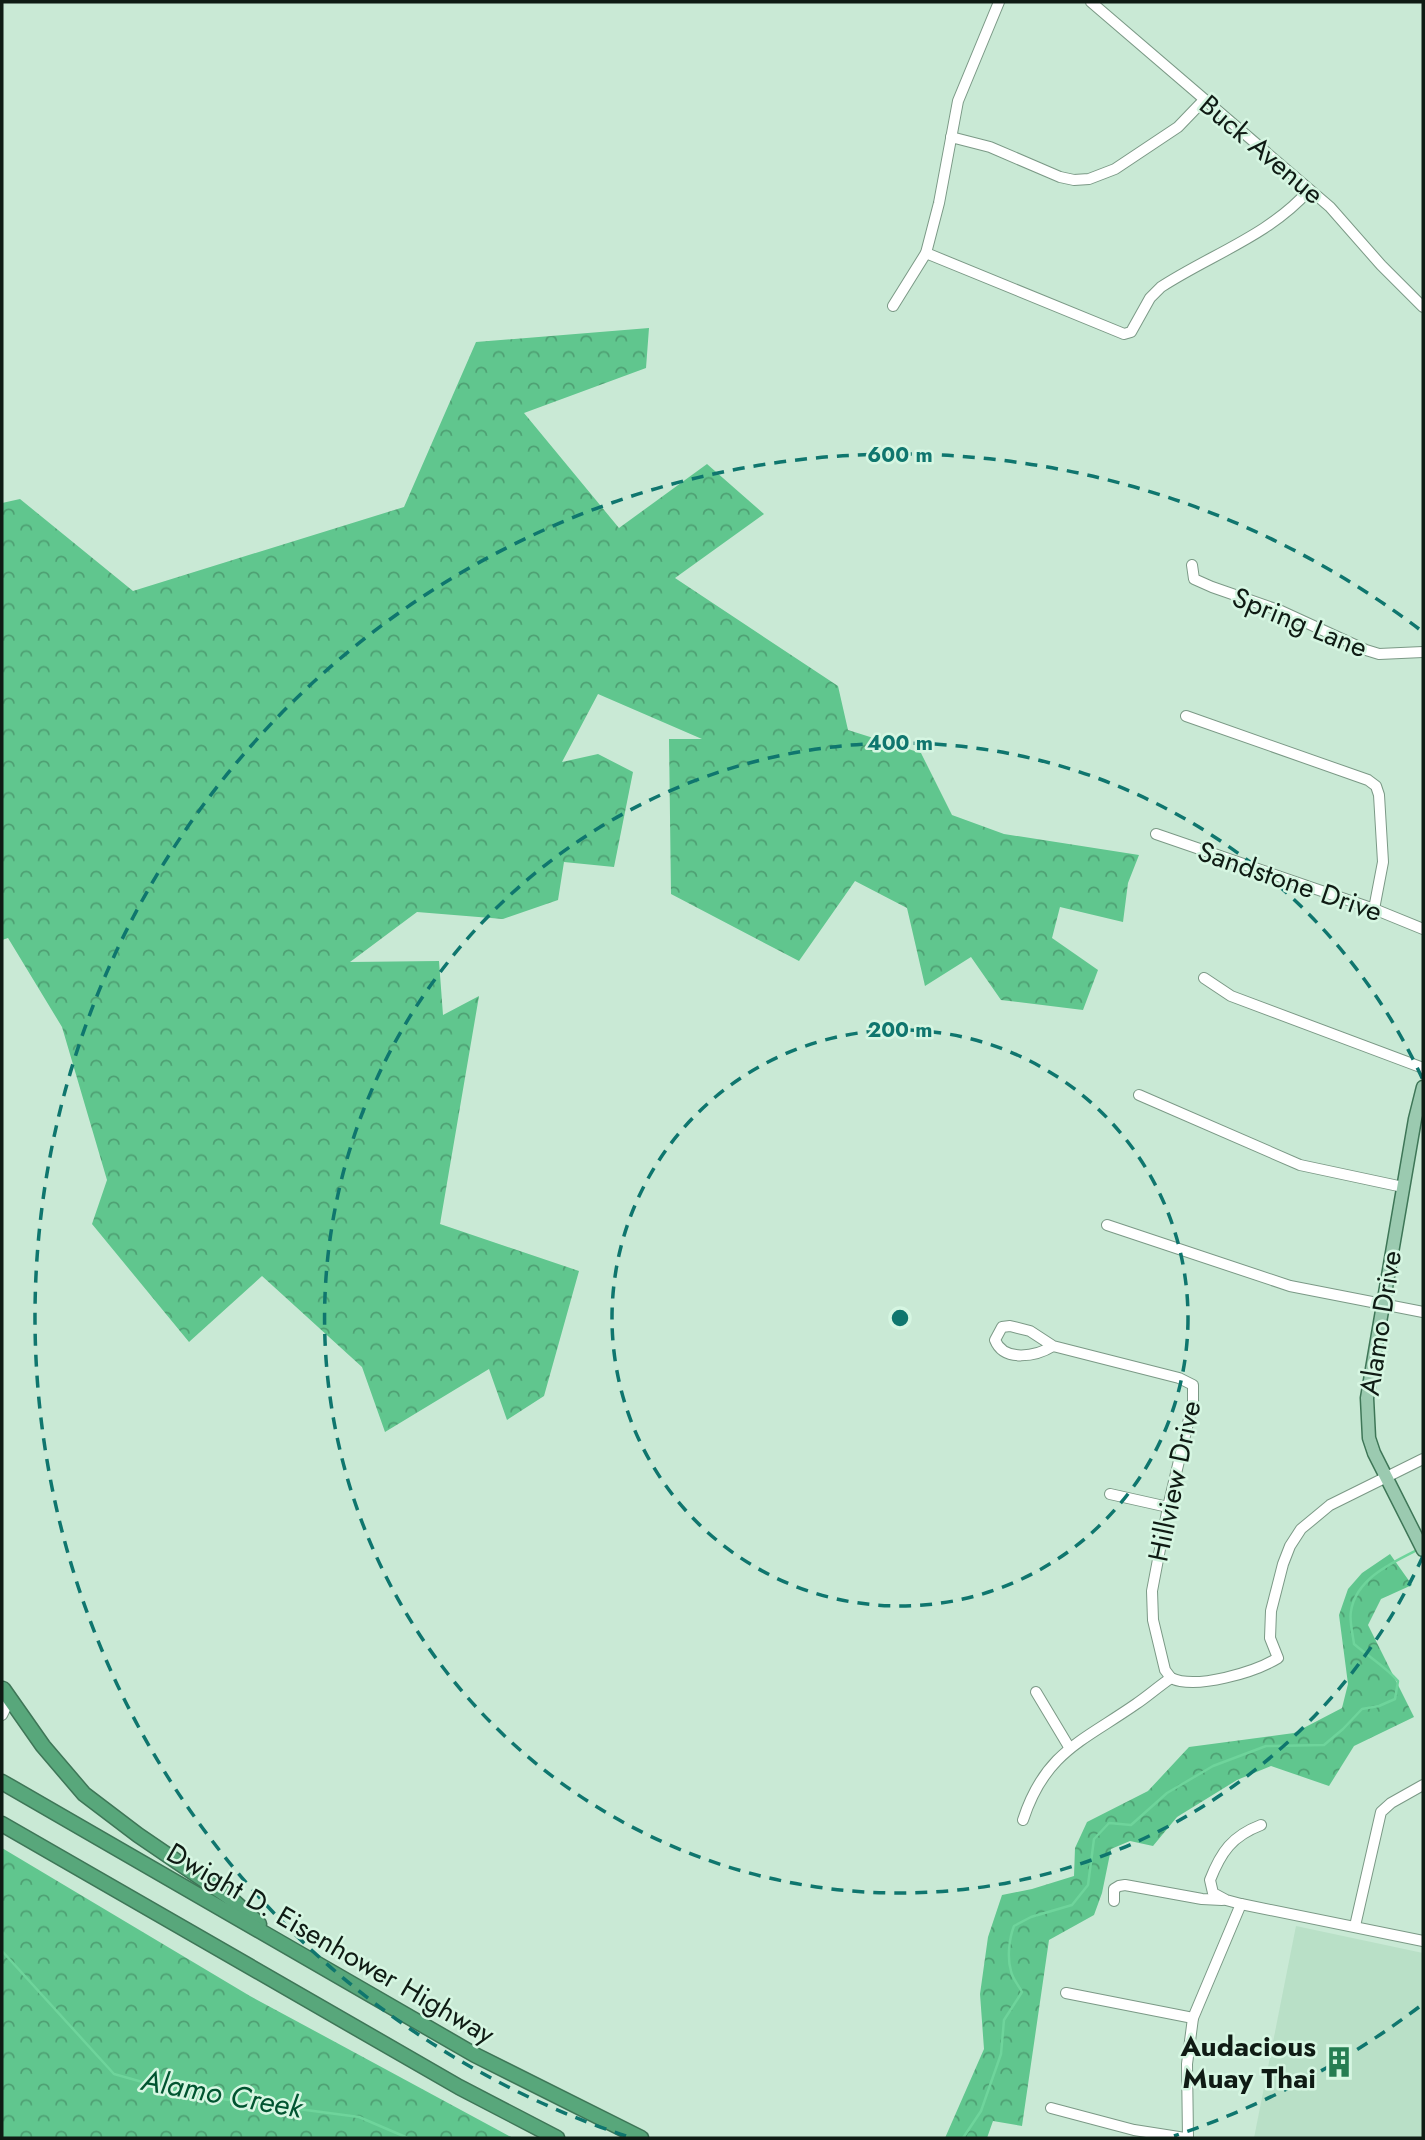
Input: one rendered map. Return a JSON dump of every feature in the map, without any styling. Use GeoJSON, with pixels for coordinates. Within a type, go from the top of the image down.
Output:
{"type":"FeatureCollection","features":[{"type":"Feature","properties":{"kind":"highway"},"geometry":{"type":"LineString","coordinates":[[3,1688],[43,1746],[84,1794],[138,1835],[229,1897],[281,1943]]}},
{"type":"Feature","properties":{"kind":"highway","name":"Dwight D. Eisenhower Highway"},"geometry":{"type":"LineString","coordinates":[[2,1783],[474,2055],[641,2138]]}},
{"type":"Feature","properties":{"kind":"highway"},"geometry":{"type":"LineString","coordinates":[[2,1824],[382,2044],[557,2138]]}},
{"type":"Feature","properties":{"kind":"main road","name":"Alamo Drive"},"geometry":{"type":"LineString","coordinates":[[1421,1546],[1385,1478],[1369,1438],[1367,1398],[1415,1119],[1423,1087]]}},
{"type":"Feature","properties":{"kind":"street"},"geometry":{"type":"LineString","coordinates":[[893,306],[926,254],[939,204],[958,101],[999,2]]}},
{"type":"Feature","properties":{"kind":"street","name":"Buck Avenue"},"geometry":{"type":"LineString","coordinates":[[1091,2],[1330,207],[1381,265],[1423,307]]}},
{"type":"Feature","properties":{"kind":"street"},"geometry":{"type":"LineString","coordinates":[[951,137],[990,148],[1060,177],[1088,179],[1115,169],[1178,127],[1203,100]]}},
{"type":"Feature","properties":{"kind":"street"},"geometry":{"type":"LineString","coordinates":[[926,254],[1124,334],[1131,332],[1150,298],[1161,287],[1259,231],[1285,213],[1308,190]]}},
{"type":"Feature","properties":{"kind":"street","name":"Spring Lane"},"geometry":{"type":"LineString","coordinates":[[1192,565],[1194,579],[1281,611],[1366,650],[1379,654],[1423,652]]}},
{"type":"Feature","properties":{"kind":"street"},"geometry":{"type":"LineString","coordinates":[[1186,716],[1368,780],[1376,786],[1379,795],[1383,862],[1374,909]]}},
{"type":"Feature","properties":{"kind":"street","name":"Sandstone Drive"},"geometry":{"type":"LineString","coordinates":[[1156,834],[1374,909],[1423,929]]}},
{"type":"Feature","properties":{"kind":"street"},"geometry":{"type":"LineString","coordinates":[[1204,978],[1231,996],[1423,1068]]}},
{"type":"Feature","properties":{"kind":"street"},"geometry":{"type":"LineString","coordinates":[[1139,1095],[1300,1165],[1403,1187]]}},
{"type":"Feature","properties":{"kind":"street"},"geometry":{"type":"LineString","coordinates":[[1107,1225],[1290,1286],[1423,1312]]}},
{"type":"Feature","properties":{"kind":"street"},"geometry":{"type":"LineString","coordinates":[[1010,1326],[1030,1331],[1053,1346],[1027,1356],[999,1349],[995,1340],[1002,1327],[1010,1326]]}},
{"type":"Feature","properties":{"kind":"street","name":"Hillview Drive"},"geometry":{"type":"LineString","coordinates":[[1053,1346],[1179,1378],[1193,1384],[1193,1402],[1168,1507],[1152,1591],[1155,1629],[1165,1671],[1171,1678]]}},
{"type":"Feature","properties":{"kind":"street"},"geometry":{"type":"LineString","coordinates":[[1023,1820],[1029,1801],[1042,1777],[1069,1747],[1135,1705],[1171,1678],[1178,1681],[1200,1681],[1262,1668],[1278,1658],[1270,1638],[1269,1625],[1283,1564],[1301,1529],[1330,1505],[1423,1459]]}},
{"type":"Feature","properties":{"kind":"street"},"geometry":{"type":"LineString","coordinates":[[1110,1494],[1168,1507]]}},
{"type":"Feature","properties":{"kind":"street"},"geometry":{"type":"LineString","coordinates":[[2,1715],[6,1707],[3,1688]]}},
{"type":"Feature","properties":{"kind":"street"},"geometry":{"type":"LineString","coordinates":[[1036,1692],[1069,1747]]}},
{"type":"Feature","properties":{"kind":"street"},"geometry":{"type":"LineString","coordinates":[[1355,1926],[1381,1812],[1391,1803],[1423,1786]]}},
{"type":"Feature","properties":{"kind":"street"},"geometry":{"type":"LineString","coordinates":[[1226,1900],[1213,1893],[1210,1880],[1214,1870],[1230,1844],[1248,1830],[1261,1825]]}},
{"type":"Feature","properties":{"kind":"street"},"geometry":{"type":"LineString","coordinates":[[1114,1901],[1114,1889],[1125,1885],[1202,1899],[1226,1900],[1423,1941]]}},
{"type":"Feature","properties":{"kind":"street"},"geometry":{"type":"LineString","coordinates":[[1051,2108],[1134,2130],[1186,2138],[1187,2055],[1193,2018],[1241,1904]]}},
{"type":"Feature","properties":{"kind":"street"},"geometry":{"type":"LineString","coordinates":[[1066,1993],[1193,2018]]}},
{"type":"Feature","properties":{"kind":"shaded area"},"geometry":{"type":"Polygon","coordinates":[[[1296,1926],[1423,1953],[1423,2138],[1254,2138],[1296,1926]]]}},
{"type":"Feature","properties":{"kind":"green space"},"geometry":{"type":"Polygon","coordinates":[[[649,328],[646,368],[524,413],[619,528],[707,464],[764,514],[675,578],[838,686],[848,730],[921,753],[952,815],[1004,834],[1139,855],[1128,883],[1123,922],[1060,907],[1052,938],[1098,970],[1083,1010],[1001,1000],[971,957],[925,986],[907,908],[855,881],[799,961],[671,894],[669,739],[702,739],[598,694],[562,762],[598,754],[633,772],[614,867],[564,862],[558,900],[503,919],[417,912],[350,962],[439,961],[443,1015],[479,996],[440,1224],[579,1271],[544,1396],[507,1420],[489,1369],[385,1432],[362,1367],[262,1276],[189,1342],[92,1224],[107,1180],[62,1027],[8,938],[2,940],[2,503],[20,499],[133,591],[404,507],[476,342],[649,328]]]}},
{"type":"Feature","properties":{"kind":"green space"},"geometry":{"type":"Polygon","coordinates":[[[1390,1554],[1412,1585],[1381,1599],[1368,1625],[1414,1717],[1354,1746],[1329,1786],[1271,1766],[1237,1780],[1177,1817],[1153,1846],[1130,1841],[1111,1849],[1102,1893],[1094,1915],[1049,1940],[1022,2126],[993,2121],[987,2138],[945,2138],[984,2049],[980,1994],[988,1937],[1002,1895],[1074,1876],[1075,1848],[1087,1822],[1148,1791],[1189,1747],[1294,1733],[1342,1708],[1348,1684],[1339,1615],[1348,1589],[1362,1573],[1390,1554]]]}},
{"type":"Feature","properties":{"kind":"green space"},"geometry":{"type":"Polygon","coordinates":[[[2,1848],[250,1996],[513,2138],[2,2138],[2,1848]]]}},
{"type":"Feature","properties":{"kind":"waterway","name":"Alamo Creek"},"geometry":{"type":"LineString","coordinates":[[963,2138],[981,2111],[1001,2054],[1004,2020],[1022,1992],[1013,1976],[1009,1960],[1014,1926],[1031,1917],[1072,1905],[1088,1885],[1094,1839],[1109,1823],[1131,1825],[1167,1793],[1213,1766],[1266,1746],[1324,1745],[1362,1709],[1395,1699],[1398,1681],[1354,1644],[1351,1611],[1354,1600],[1367,1581],[1417,1550]]}},
{"type":"Feature","properties":{"kind":"waterway","name":"Alamo Creek"},"geometry":{"type":"LineString","coordinates":[[2,1951],[114,2074],[185,2094],[359,2117],[408,2138]]}},
{"type":"Feature","properties":{"kind":"place","name":"Audacious Muay Thai"},"geometry":{"type":"Point","coordinates":[1339,2062]}}]}
